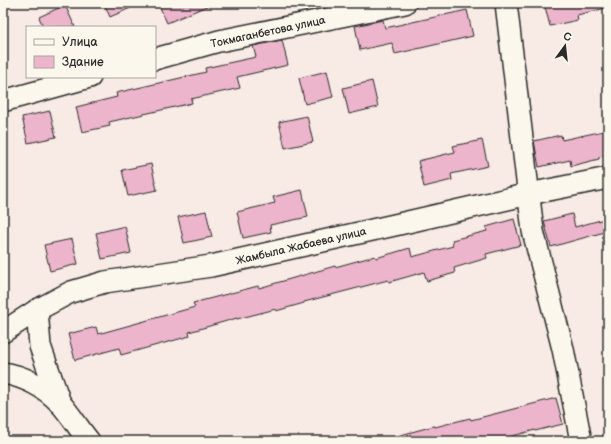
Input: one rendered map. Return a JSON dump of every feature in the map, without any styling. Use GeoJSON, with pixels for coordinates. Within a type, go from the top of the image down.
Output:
{"type":"FeatureCollection","features":[{"type":"Feature","properties":{"kind":"street","name":"Токмаганбетова улица"},"geometry":{"type":"LineString","coordinates":[[156,59],[219,41],[405,3]]}},
{"type":"Feature","properties":{"kind":"street"},"geometry":{"type":"LineString","coordinates":[[506,3],[533,231],[563,349],[581,441]]}},
{"type":"Feature","properties":{"kind":"street"},"geometry":{"type":"LineString","coordinates":[[3,101],[86,78]]}},
{"type":"Feature","properties":{"kind":"street","name":"Жамбыла Жабаева улица"},"geometry":{"type":"LineString","coordinates":[[3,332],[37,310],[71,292],[105,282],[211,266],[529,194],[608,178]]}},
{"type":"Feature","properties":{"kind":"street"},"geometry":{"type":"LineString","coordinates":[[37,310],[40,346],[60,403]]}},
{"type":"Feature","properties":{"kind":"street"},"geometry":{"type":"LineString","coordinates":[[3,373],[14,375],[44,389],[60,403],[89,441]]}},
{"type":"Feature","properties":{"kind":"building"},"geometry":{"type":"Polygon","coordinates":[[[104,3],[142,3],[110,17],[104,3]]]}},
{"type":"Feature","properties":{"kind":"building"},"geometry":{"type":"Polygon","coordinates":[[[158,3],[214,3],[167,23],[158,3]]]}},
{"type":"Feature","properties":{"kind":"building"},"geometry":{"type":"Polygon","coordinates":[[[544,3],[606,3],[606,8],[577,15],[578,20],[550,26],[544,3]]]}},
{"type":"Feature","properties":{"kind":"building"},"geometry":{"type":"Polygon","coordinates":[[[65,5],[75,26],[43,26],[39,17],[65,5]]]}},
{"type":"Feature","properties":{"kind":"building"},"geometry":{"type":"Polygon","coordinates":[[[467,10],[473,36],[395,54],[392,43],[360,50],[355,26],[383,20],[385,28],[467,10]]]}},
{"type":"Feature","properties":{"kind":"building"},"geometry":{"type":"Polygon","coordinates":[[[282,40],[288,65],[237,77],[240,88],[191,99],[192,103],[109,122],[110,126],[82,132],[76,107],[117,97],[116,93],[206,72],[205,68],[256,57],[253,46],[282,40]]]}},
{"type":"Feature","properties":{"kind":"building"},"geometry":{"type":"Polygon","coordinates":[[[327,71],[333,97],[305,104],[299,78],[327,71]]]}},
{"type":"Feature","properties":{"kind":"building"},"geometry":{"type":"Polygon","coordinates":[[[372,81],[378,107],[349,114],[343,88],[372,81]]]}},
{"type":"Feature","properties":{"kind":"building"},"geometry":{"type":"Polygon","coordinates":[[[50,111],[56,137],[28,143],[22,117],[50,111]]]}},
{"type":"Feature","properties":{"kind":"building"},"geometry":{"type":"Polygon","coordinates":[[[307,116],[313,142],[285,148],[279,122],[307,116]]]}},
{"type":"Feature","properties":{"kind":"building"},"geometry":{"type":"Polygon","coordinates":[[[608,130],[608,155],[599,157],[599,159],[571,166],[570,160],[539,167],[534,141],[561,135],[562,140],[608,130]]]}},
{"type":"Feature","properties":{"kind":"building"},"geometry":{"type":"Polygon","coordinates":[[[482,140],[488,166],[451,174],[452,180],[424,187],[418,161],[455,152],[453,146],[482,140]]]}},
{"type":"Feature","properties":{"kind":"building"},"geometry":{"type":"Polygon","coordinates":[[[151,164],[157,190],[128,196],[122,170],[151,164]]]}},
{"type":"Feature","properties":{"kind":"building"},"geometry":{"type":"Polygon","coordinates":[[[302,190],[308,217],[270,225],[271,232],[243,238],[237,212],[275,203],[273,197],[302,190]]]}},
{"type":"Feature","properties":{"kind":"building"},"geometry":{"type":"Polygon","coordinates":[[[206,211],[212,237],[184,243],[178,217],[206,211]]]}},
{"type":"Feature","properties":{"kind":"building"},"geometry":{"type":"Polygon","coordinates":[[[572,214],[575,227],[608,218],[608,231],[551,247],[544,221],[572,214]]]}},
{"type":"Feature","properties":{"kind":"building"},"geometry":{"type":"Polygon","coordinates":[[[514,219],[521,245],[486,254],[487,258],[454,268],[455,273],[427,281],[424,272],[389,282],[388,280],[304,302],[276,311],[276,309],[237,318],[189,332],[190,336],[121,355],[119,348],[75,360],[68,334],[96,327],[98,334],[195,307],[193,303],[258,286],[259,288],[335,266],[375,256],[376,258],[410,248],[412,257],[453,246],[452,240],[487,231],[486,227],[514,219]]]}},
{"type":"Feature","properties":{"kind":"building"},"geometry":{"type":"Polygon","coordinates":[[[125,226],[131,253],[102,259],[96,233],[125,226]]]}},
{"type":"Feature","properties":{"kind":"building"},"geometry":{"type":"Polygon","coordinates":[[[72,239],[78,264],[50,271],[44,245],[72,239]]]}},
{"type":"Feature","properties":{"kind":"building"},"geometry":{"type":"Polygon","coordinates":[[[556,398],[563,424],[494,441],[393,441],[393,437],[434,426],[470,418],[471,420],[556,398]]]}}]}
